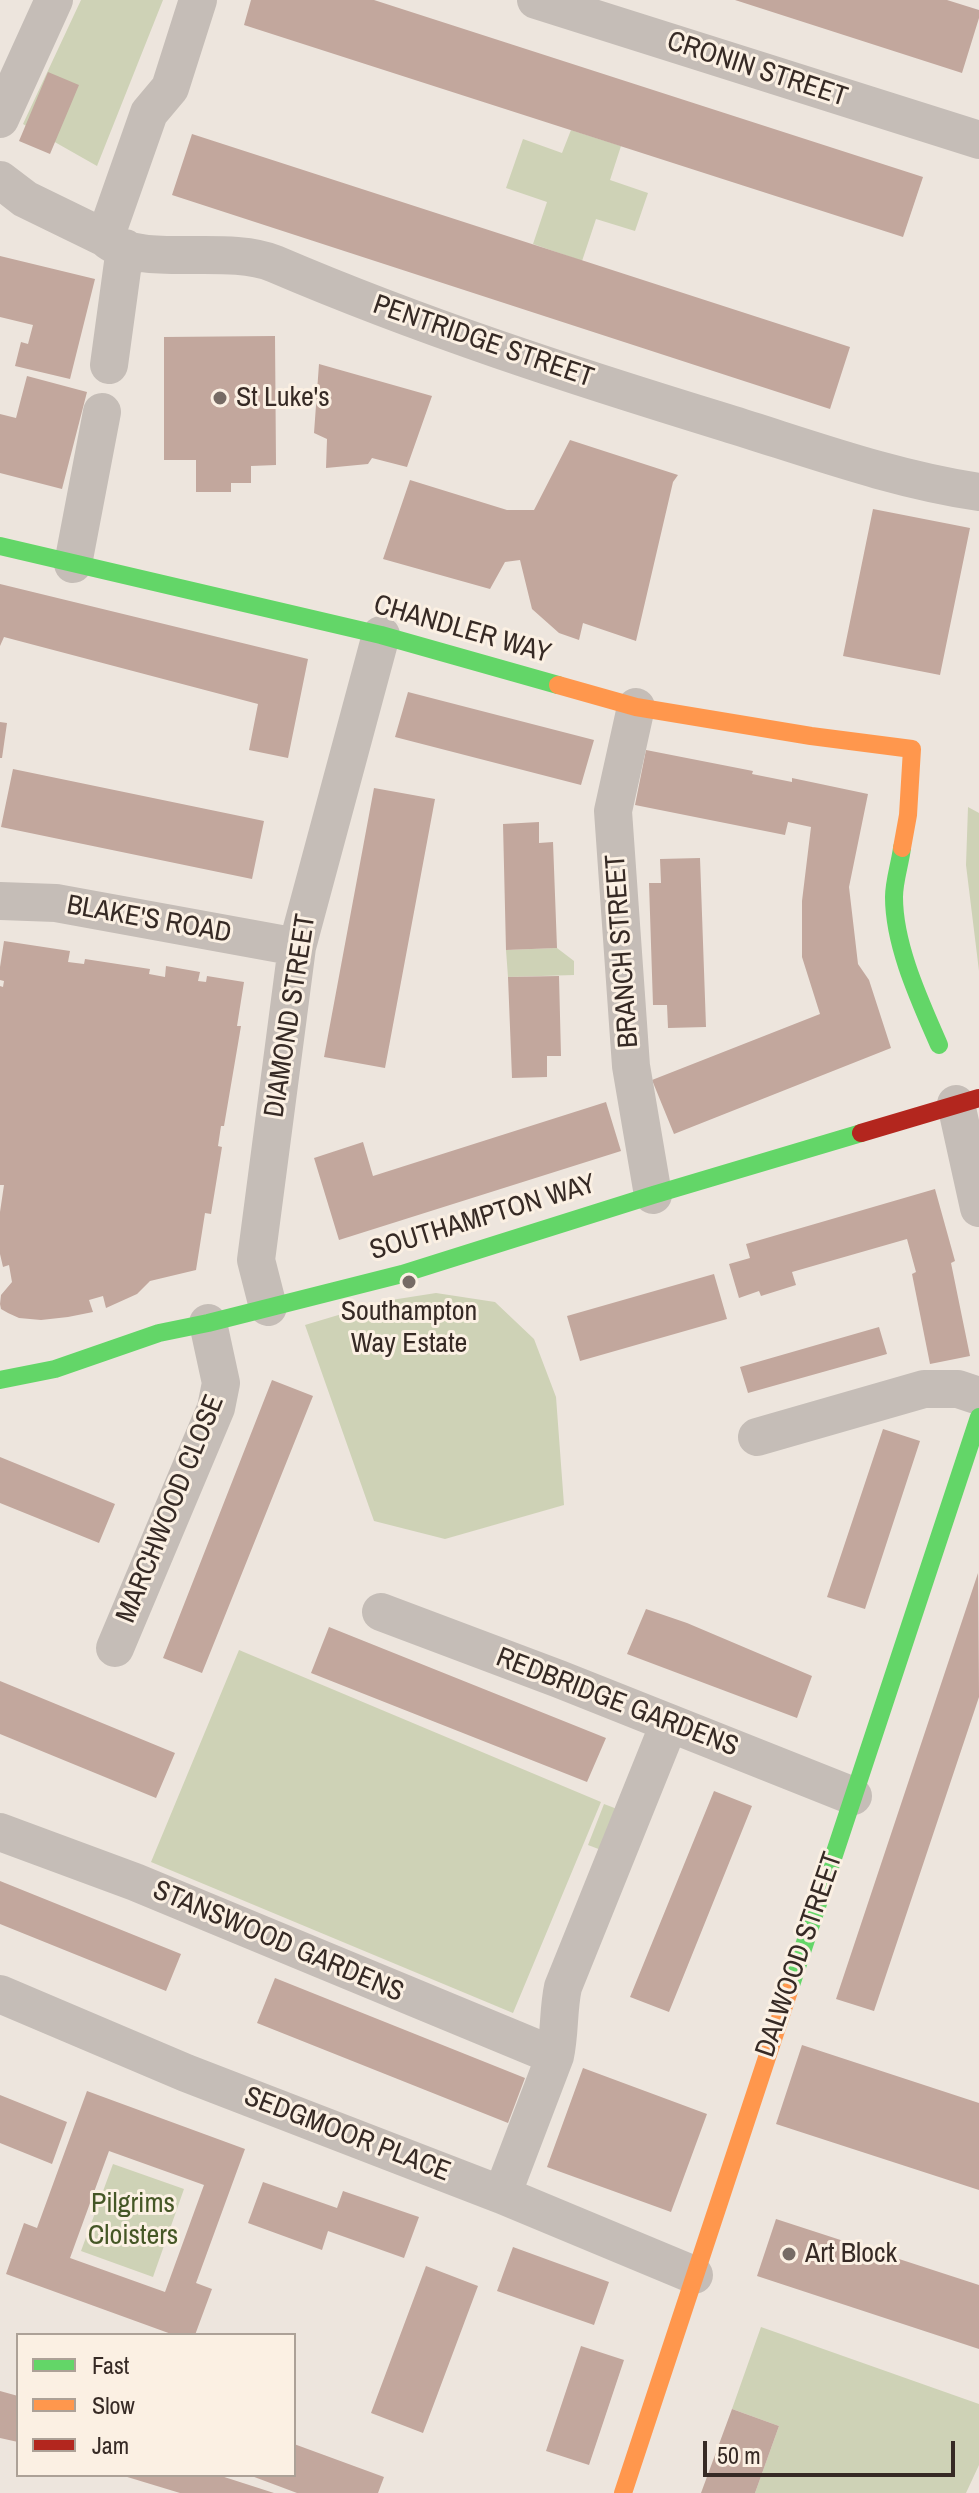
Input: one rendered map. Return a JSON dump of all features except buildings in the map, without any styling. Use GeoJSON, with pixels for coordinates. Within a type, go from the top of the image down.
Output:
{"type":"FeatureCollection","features":[{"type":"Feature","properties":{"kind":"street"},"geometry":{"type":"LineString","coordinates":[[0,119],[54,0]]}},
{"type":"Feature","properties":{"kind":"street"},"geometry":{"type":"LineString","coordinates":[[109,365],[115,243],[149,113],[170,88],[198,0]]}},
{"type":"Feature","properties":{"kind":"street","name":"CRONIN STREET"},"geometry":{"type":"LineString","coordinates":[[536,0],[979,140]]}},
{"type":"Feature","properties":{"kind":"street","name":"PENTRIDGE STREET"},"geometry":{"type":"LineString","coordinates":[[0,180],[25,199],[129,251],[229,254],[257,258],[575,376],[895,476],[979,492]]}},
{"type":"Feature","properties":{"kind":"street"},"geometry":{"type":"LineString","coordinates":[[73,564],[102,412]]}},
{"type":"Feature","properties":{"kind":"street","name":"CHANDLER WAY"},"geometry":{"type":"LineString","coordinates":[[0,546],[381,635],[636,707],[912,749],[908,815],[894,897],[900,939],[912,982],[939,1045]]}},
{"type":"Feature","properties":{"kind":"street","name":"DIAMOND STREET"},"geometry":{"type":"LineString","coordinates":[[268,1307],[256,1260],[297,947],[381,635]]}},
{"type":"Feature","properties":{"kind":"street","name":"BRANCH STREET"},"geometry":{"type":"LineString","coordinates":[[636,707],[613,811],[631,1066],[653,1195]]}},
{"type":"Feature","properties":{"kind":"street","name":"BLAKE'S ROAD"},"geometry":{"type":"LineString","coordinates":[[0,901],[56,903],[297,947]]}},
{"type":"Feature","properties":{"kind":"street"},"geometry":{"type":"LineString","coordinates":[[968,1101],[979,1208]]}},
{"type":"Feature","properties":{"kind":"street","name":"SOUTHAMPTON WAY"},"geometry":{"type":"LineString","coordinates":[[0,1380],[55,1369],[159,1333],[402,1274],[968,1101]]}},
{"type":"Feature","properties":{"kind":"street","name":"MARCHWOOD CLOSE"},"geometry":{"type":"LineString","coordinates":[[115,1648],[216,1408],[221,1383],[208,1323]]}},
{"type":"Feature","properties":{"kind":"street"},"geometry":{"type":"LineString","coordinates":[[757,1437],[924,1389],[958,1389],[979,1396]]}},
{"type":"Feature","properties":{"kind":"street","name":"DALWOOD STREET"},"geometry":{"type":"LineString","coordinates":[[623,2493],[979,1417]]}},
{"type":"Feature","properties":{"kind":"street","name":"REDBRIDGE GARDENS"},"geometry":{"type":"LineString","coordinates":[[381,1612],[853,1796]]}},
{"type":"Feature","properties":{"kind":"street"},"geometry":{"type":"LineString","coordinates":[[502,2195],[555,2056],[563,1987],[669,1724]]}},
{"type":"Feature","properties":{"kind":"street","name":"STANSWOOD GARDENS"},"geometry":{"type":"LineString","coordinates":[[0,1832],[135,1882],[555,2056]]}},
{"type":"Feature","properties":{"kind":"street","name":"SEDGMOOR PLACE"},"geometry":{"type":"LineString","coordinates":[[0,1994],[186,2073],[502,2195],[694,2275]]}},
{"type":"Feature","properties":{"kind":"green space"},"geometry":{"type":"Polygon","coordinates":[[[81,0],[163,0],[97,166],[23,124],[81,0]]]}},
{"type":"Feature","properties":{"kind":"green space"},"geometry":{"type":"Polygon","coordinates":[[[571,130],[621,146],[610,180],[648,193],[635,231],[596,219],[582,261],[533,244],[547,202],[506,188],[523,139],[562,153],[571,130]]]}},
{"type":"Feature","properties":{"kind":"green space"},"geometry":{"type":"Polygon","coordinates":[[[968,807],[979,813],[979,971],[966,865],[968,807]]]}},
{"type":"Feature","properties":{"kind":"green space"},"geometry":{"type":"Polygon","coordinates":[[[557,948],[574,961],[574,975],[508,977],[506,950],[557,948]]]}},
{"type":"Feature","properties":{"kind":"green space"},"geometry":{"type":"Polygon","coordinates":[[[436,1293],[495,1302],[534,1339],[556,1397],[564,1505],[445,1539],[374,1521],[305,1325],[385,1301],[436,1293]]]}},
{"type":"Feature","properties":{"kind":"green space"},"geometry":{"type":"Polygon","coordinates":[[[239,1650],[601,1802],[513,2013],[151,1862],[239,1650]]]}},
{"type":"Feature","properties":{"kind":"green space"},"geometry":{"type":"Polygon","coordinates":[[[604,1804],[625,1812],[609,1853],[588,1845],[604,1804]]]}},
{"type":"Feature","properties":{"kind":"green space","name":"Pilgrims Cloisters"},"geometry":{"type":"Polygon","coordinates":[[[113,2164],[184,2189],[153,2277],[81,2251],[113,2164]]]}},
{"type":"Feature","properties":{"kind":"green space"},"geometry":{"type":"Polygon","coordinates":[[[761,2327],[979,2404],[979,2465],[966,2493],[755,2493],[779,2426],[732,2409],[761,2327]]]}},
{"type":"Feature","properties":{"kind":"traffic: fast"},"geometry":{"type":"LineString","coordinates":[[0,546],[381,635],[558,685]]}},
{"type":"Feature","properties":{"kind":"traffic: fast"},"geometry":{"type":"LineString","coordinates":[[902,848],[894,897],[898,935],[909,973],[939,1045]]}},
{"type":"Feature","properties":{"kind":"traffic: fast"},"geometry":{"type":"LineString","coordinates":[[0,1380],[55,1369],[159,1333],[402,1274],[861,1133]]}},
{"type":"Feature","properties":{"kind":"traffic: fast"},"geometry":{"type":"LineString","coordinates":[[789,1991],[979,1417]]}},
{"type":"Feature","properties":{"kind":"traffic: slow"},"geometry":{"type":"LineString","coordinates":[[558,685],[636,707],[912,749],[908,815],[902,848]]}},
{"type":"Feature","properties":{"kind":"traffic: slow"},"geometry":{"type":"LineString","coordinates":[[623,2493],[789,1991]]}},
{"type":"Feature","properties":{"kind":"traffic: jam"},"geometry":{"type":"LineString","coordinates":[[861,1133],[979,1098]]}},
{"type":"Feature","properties":{"kind":"place","name":"St Luke's"},"geometry":{"type":"Point","coordinates":[220,398]}},
{"type":"Feature","properties":{"kind":"place","name":"Southampton Way Estate"},"geometry":{"type":"Point","coordinates":[409,1282]}},
{"type":"Feature","properties":{"kind":"place","name":"Art Block"},"geometry":{"type":"Point","coordinates":[789,2254]}}]}
